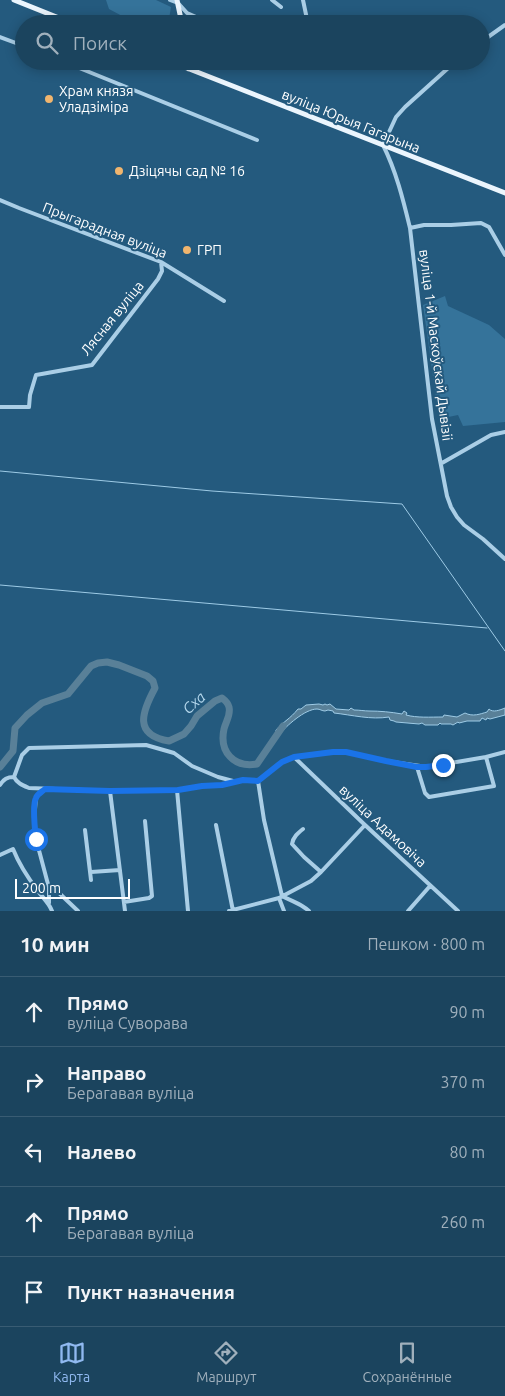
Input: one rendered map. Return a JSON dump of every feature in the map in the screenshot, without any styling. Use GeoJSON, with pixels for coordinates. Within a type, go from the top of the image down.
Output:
{"type":"FeatureCollection","features":[{"type":"Feature","properties":{"kind":"main road"},"geometry":{"type":"LineString","coordinates":[[14,0],[52,15]]}},
{"type":"Feature","properties":{"kind":"main road"},"geometry":{"type":"LineString","coordinates":[[177,2],[180,15]]}},
{"type":"Feature","properties":{"kind":"main road","name":"вуліца Юрыя Гагарына"},"geometry":{"type":"LineString","coordinates":[[192,70],[505,193]]}},
{"type":"Feature","properties":{"kind":"street"},"geometry":{"type":"LineString","coordinates":[[170,0],[177,2],[187,13],[192,15]]}},
{"type":"Feature","properties":{"kind":"street"},"geometry":{"type":"LineString","coordinates":[[272,0],[281,7]]}},
{"type":"Feature","properties":{"kind":"street"},"geometry":{"type":"LineString","coordinates":[[303,0],[306,15]]}},
{"type":"Feature","properties":{"kind":"street"},"geometry":{"type":"LineString","coordinates":[[490,36],[505,25]]}},
{"type":"Feature","properties":{"kind":"street"},"geometry":{"type":"LineString","coordinates":[[0,37],[15,43]]}},
{"type":"Feature","properties":{"kind":"street"},"geometry":{"type":"LineString","coordinates":[[83,70],[258,140]]}},
{"type":"Feature","properties":{"kind":"street"},"geometry":{"type":"LineString","coordinates":[[383,145],[396,117],[405,106],[446,70]]}},
{"type":"Feature","properties":{"kind":"street","name":"вуліца 1-й Маскоўскай Дывізіі"},"geometry":{"type":"LineString","coordinates":[[383,145],[393,166],[410,228],[432,419],[447,496],[451,507],[464,526],[483,539],[505,559]]}},
{"type":"Feature","properties":{"kind":"street","name":"Прыгарадная вуліца"},"geometry":{"type":"LineString","coordinates":[[0,200],[161,262],[224,301]]}},
{"type":"Feature","properties":{"kind":"street"},"geometry":{"type":"LineString","coordinates":[[410,228],[424,225],[481,223],[489,227],[505,255]]}},
{"type":"Feature","properties":{"kind":"street","name":"Лясная вуліца"},"geometry":{"type":"LineString","coordinates":[[0,407],[29,407],[30,395],[36,375],[92,365],[158,279],[162,271],[161,262]]}},
{"type":"Feature","properties":{"kind":"street"},"geometry":{"type":"LineString","coordinates":[[442,464],[491,435],[505,432]]}},
{"type":"Feature","properties":{"kind":"street"},"geometry":{"type":"LineString","coordinates":[[14,777],[22,755],[29,748],[146,745],[174,753],[192,766],[218,778],[235,782]]}},
{"type":"Feature","properties":{"kind":"street"},"geometry":{"type":"LineString","coordinates":[[0,785],[4,779],[14,777],[28,788],[110,791],[178,790],[222,785],[243,780],[258,781],[282,762],[294,757],[333,752],[346,752],[417,767],[435,766],[505,752]]}},
{"type":"Feature","properties":{"kind":"street","name":"вуліца Адамовіча"},"geometry":{"type":"LineString","coordinates":[[294,757],[458,911]]}},
{"type":"Feature","properties":{"kind":"street"},"geometry":{"type":"LineString","coordinates":[[417,767],[426,793],[430,797],[494,786],[486,757]]}},
{"type":"Feature","properties":{"kind":"street"},"geometry":{"type":"LineString","coordinates":[[258,781],[264,820],[284,911]]}},
{"type":"Feature","properties":{"kind":"street"},"geometry":{"type":"LineString","coordinates":[[45,789],[36,797],[34,802],[34,821],[36,839],[49,888],[49,903],[52,911]]}},
{"type":"Feature","properties":{"kind":"street"},"geometry":{"type":"LineString","coordinates":[[178,790],[188,911]]}},
{"type":"Feature","properties":{"kind":"street"},"geometry":{"type":"LineString","coordinates":[[110,791],[125,911]]}},
{"type":"Feature","properties":{"kind":"street"},"geometry":{"type":"LineString","coordinates":[[124,902],[152,896],[145,820]]}},
{"type":"Feature","properties":{"kind":"street"},"geometry":{"type":"LineString","coordinates":[[216,825],[232,911],[281,897],[311,881],[365,825]]}},
{"type":"Feature","properties":{"kind":"street"},"geometry":{"type":"LineString","coordinates":[[303,829],[292,841],[292,844],[321,872]]}},
{"type":"Feature","properties":{"kind":"street"},"geometry":{"type":"LineString","coordinates":[[84,830],[91,880]]}},
{"type":"Feature","properties":{"kind":"street"},"geometry":{"type":"LineString","coordinates":[[0,856],[12,849],[22,869],[49,903]]}},
{"type":"Feature","properties":{"kind":"street"},"geometry":{"type":"LineString","coordinates":[[90,872],[120,870]]}},
{"type":"Feature","properties":{"kind":"street"},"geometry":{"type":"LineString","coordinates":[[408,911],[430,886]]}},
{"type":"Feature","properties":{"kind":"street"},"geometry":{"type":"LineString","coordinates":[[49,888],[58,892],[78,911]]}},
{"type":"Feature","properties":{"kind":"street"},"geometry":{"type":"LineString","coordinates":[[281,897],[301,903],[309,911]]}},
{"type":"Feature","properties":{"kind":"shaded area"},"geometry":{"type":"Polygon","coordinates":[[[106,0],[156,0],[171,7],[170,15],[120,15],[109,9],[106,0]]]}},
{"type":"Feature","properties":{"kind":"shaded area"},"geometry":{"type":"Polygon","coordinates":[[[445,296],[448,306],[489,325],[505,339],[505,422],[463,426],[458,415],[439,419],[423,305],[445,296]]]}},
{"type":"Feature","properties":{"kind":"shaded area"},"geometry":{"type":"Polygon","coordinates":[[[330,704],[336,709],[349,710],[351,708],[354,710],[402,714],[404,711],[407,713],[406,715],[419,717],[443,717],[444,715],[457,717],[465,713],[476,715],[487,712],[489,709],[495,711],[505,708],[505,715],[487,718],[486,720],[482,718],[480,721],[458,722],[453,725],[440,723],[438,725],[425,725],[422,723],[396,722],[390,720],[389,717],[362,717],[317,709],[302,715],[279,735],[276,733],[276,730],[298,709],[306,705],[330,704]]]}},
{"type":"Feature","properties":{"kind":"waterway"},"geometry":{"type":"LineString","coordinates":[[0,471],[212,491],[402,504],[505,651]]}},
{"type":"Feature","properties":{"kind":"waterway"},"geometry":{"type":"LineString","coordinates":[[0,585],[487,628]]}},
{"type":"Feature","properties":{"kind":"waterway","name":"Сха"},"geometry":{"type":"LineString","coordinates":[[0,767],[13,751],[15,728],[27,715],[42,703],[68,694],[91,666],[98,663],[107,662],[119,665],[147,676],[153,681],[155,688],[144,714],[144,721],[145,728],[150,734],[158,738],[169,741],[184,734],[197,716],[215,701],[222,698],[229,706],[229,715],[223,737],[226,751],[235,761],[249,765],[257,764],[283,726]]}},
{"type":"Feature","properties":{"kind":"place","name":"Храм князя Уладзіміра"},"geometry":{"type":"Point","coordinates":[49,99]}},
{"type":"Feature","properties":{"kind":"place","name":"Дзіцячы сад № 16"},"geometry":{"type":"Point","coordinates":[119,171]}},
{"type":"Feature","properties":{"kind":"place","name":"ГРП"},"geometry":{"type":"Point","coordinates":[187,250]}},
{"type":"Feature","properties":{"kind":"route"},"geometry":{"type":"LineString","coordinates":[[36,839],[34,802],[36,797],[45,789],[110,791],[178,790],[222,785],[243,780],[258,781],[282,762],[294,757],[333,752],[346,752],[417,767],[443,765]]}}]}
